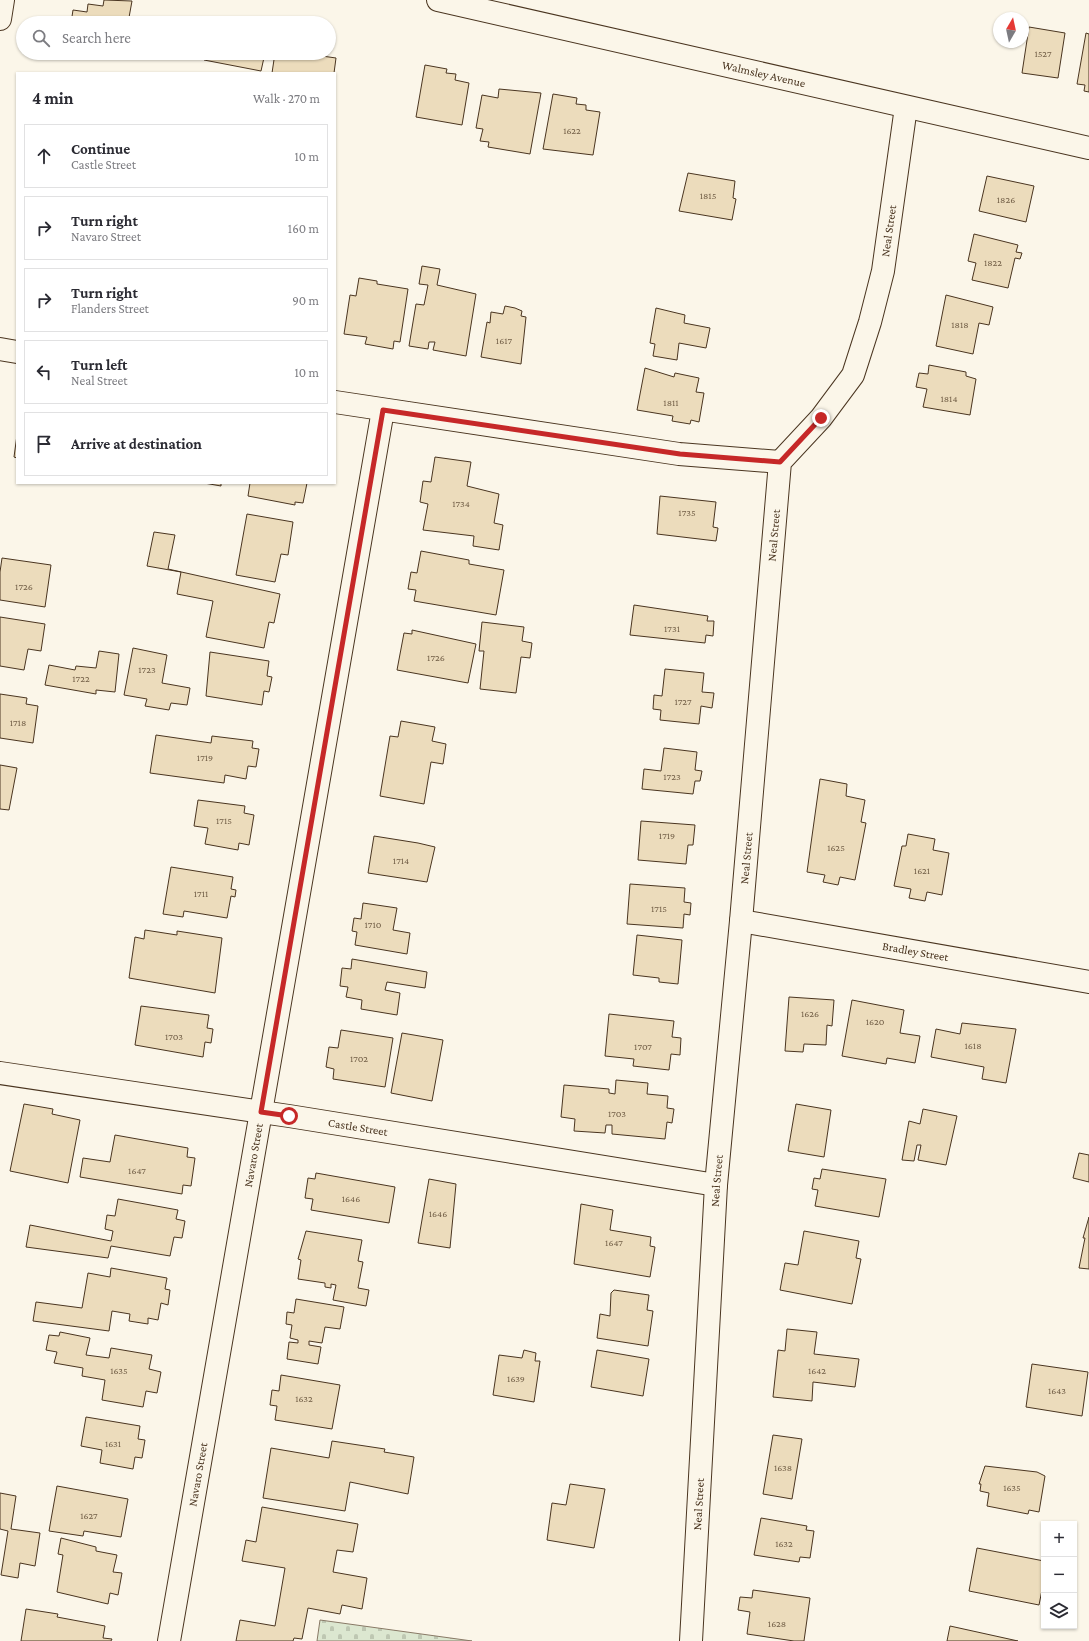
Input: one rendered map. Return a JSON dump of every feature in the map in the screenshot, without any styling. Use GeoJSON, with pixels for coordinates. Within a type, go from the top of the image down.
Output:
{"type":"FeatureCollection","features":[{"type":"Feature","properties":{"kind":"street"},"geometry":{"type":"LineString","coordinates":[[0,20],[3,0]]}},
{"type":"Feature","properties":{"kind":"street","name":"Walmsley Avenue"},"geometry":{"type":"LineString","coordinates":[[438,0],[1089,148]]}},
{"type":"Feature","properties":{"kind":"street","name":"Neal Street"},"geometry":{"type":"LineString","coordinates":[[691,1641],[716,1185],[741,921],[780,462],[821,418],[852,375],[870,322],[883,271],[906,107]]}},
{"type":"Feature","properties":{"kind":"street"},"geometry":{"type":"LineString","coordinates":[[0,349],[16,352]]}},
{"type":"Feature","properties":{"kind":"street"},"geometry":{"type":"LineString","coordinates":[[336,402],[680,454],[780,462]]}},
{"type":"Feature","properties":{"kind":"street","name":"Navaro Street"},"geometry":{"type":"LineString","coordinates":[[169,1641],[383,410]]}},
{"type":"Feature","properties":{"kind":"street","name":"Bradley Street"},"geometry":{"type":"LineString","coordinates":[[741,921],[1089,982]]}},
{"type":"Feature","properties":{"kind":"street","name":"Castle Street"},"geometry":{"type":"LineString","coordinates":[[0,1073],[261,1112],[716,1185]]}},
{"type":"Feature","properties":{"kind":"green space"},"geometry":{"type":"Polygon","coordinates":[[[320,1620],[472,1641],[317,1641],[320,1620]]]}},
{"type":"Feature","properties":{"kind":"building"},"geometry":{"type":"Polygon","coordinates":[[[104,0],[132,1],[129,16],[72,16],[73,10],[87,12],[88,4],[103,6],[104,0]]]}},
{"type":"Feature","properties":{"kind":"building"},"geometry":{"type":"Polygon","coordinates":[[[1029,27],[1065,33],[1058,78],[1022,73],[1026,48],[1029,48],[1029,27]]]}},
{"type":"Feature","properties":{"kind":"building"},"geometry":{"type":"Polygon","coordinates":[[[1086,33],[1089,34],[1089,92],[1084,91],[1085,85],[1077,84],[1086,33]]]}},
{"type":"Feature","properties":{"kind":"building"},"geometry":{"type":"Polygon","coordinates":[[[204,60],[263,60],[261,71],[204,60]]]}},
{"type":"Feature","properties":{"kind":"building"},"geometry":{"type":"Polygon","coordinates":[[[274,60],[336,60],[334,72],[272,72],[274,60]]]}},
{"type":"Feature","properties":{"kind":"building"},"geometry":{"type":"Polygon","coordinates":[[[425,65],[447,69],[446,73],[456,74],[455,80],[469,83],[462,125],[416,117],[425,65]]]}},
{"type":"Feature","properties":{"kind":"building"},"geometry":{"type":"Polygon","coordinates":[[[499,89],[541,93],[530,154],[488,147],[489,142],[480,141],[483,129],[476,128],[482,95],[498,98],[499,89]]]}},
{"type":"Feature","properties":{"kind":"building"},"geometry":{"type":"Polygon","coordinates":[[[553,94],[577,98],[576,104],[586,105],[586,110],[600,112],[593,155],[543,149],[553,94]]]}},
{"type":"Feature","properties":{"kind":"building"},"geometry":{"type":"Polygon","coordinates":[[[688,173],[735,181],[733,198],[736,199],[732,220],[679,211],[688,173]]]}},
{"type":"Feature","properties":{"kind":"building"},"geometry":{"type":"Polygon","coordinates":[[[987,176],[1034,186],[1026,222],[979,211],[987,176]]]}},
{"type":"Feature","properties":{"kind":"building"},"geometry":{"type":"Polygon","coordinates":[[[974,234],[1018,245],[1016,252],[1022,253],[1020,259],[1015,258],[1008,288],[972,280],[976,263],[968,261],[974,234]]]}},
{"type":"Feature","properties":{"kind":"building"},"geometry":{"type":"Polygon","coordinates":[[[422,266],[440,269],[437,285],[476,294],[466,356],[433,350],[435,342],[429,342],[428,349],[409,346],[416,304],[424,305],[428,285],[419,284],[422,266]]]}},
{"type":"Feature","properties":{"kind":"building"},"geometry":{"type":"Polygon","coordinates":[[[359,278],[377,281],[377,284],[408,289],[400,342],[394,341],[393,349],[365,344],[367,337],[344,334],[350,295],[356,296],[359,278]]]}},
{"type":"Feature","properties":{"kind":"building"},"geometry":{"type":"Polygon","coordinates":[[[946,295],[993,307],[989,325],[979,323],[973,354],[936,346],[946,295]]]}},
{"type":"Feature","properties":{"kind":"building"},"geometry":{"type":"Polygon","coordinates":[[[505,306],[522,311],[521,316],[526,317],[521,364],[481,357],[487,322],[490,323],[491,312],[503,314],[505,306]]]}},
{"type":"Feature","properties":{"kind":"building"},"geometry":{"type":"Polygon","coordinates":[[[656,308],[685,315],[684,323],[710,328],[706,348],[679,343],[677,360],[653,356],[655,344],[650,343],[656,308]]]}},
{"type":"Feature","properties":{"kind":"building"},"geometry":{"type":"Polygon","coordinates":[[[929,365],[966,372],[966,376],[976,379],[970,415],[923,407],[927,389],[916,387],[919,373],[928,374],[929,365]]]}},
{"type":"Feature","properties":{"kind":"building"},"geometry":{"type":"Polygon","coordinates":[[[645,368],[674,377],[675,373],[699,378],[696,392],[704,393],[699,422],[691,420],[690,424],[672,421],[673,416],[637,410],[645,368]]]}},
{"type":"Feature","properties":{"kind":"building"},"geometry":{"type":"Polygon","coordinates":[[[16,442],[16,458],[14,457],[16,442]]]}},
{"type":"Feature","properties":{"kind":"building"},"geometry":{"type":"Polygon","coordinates":[[[435,457],[471,462],[467,486],[499,494],[494,523],[503,525],[499,550],[473,546],[474,536],[423,530],[428,504],[420,502],[423,481],[431,482],[435,457]]]}},
{"type":"Feature","properties":{"kind":"building"},"geometry":{"type":"Polygon","coordinates":[[[210,484],[221,484],[221,486],[210,484]]]}},
{"type":"Feature","properties":{"kind":"building"},"geometry":{"type":"Polygon","coordinates":[[[250,484],[307,484],[303,503],[295,502],[295,505],[248,496],[250,484]]]}},
{"type":"Feature","properties":{"kind":"building"},"geometry":{"type":"Polygon","coordinates":[[[660,496],[716,502],[713,527],[718,528],[716,541],[657,534],[660,496]]]}},
{"type":"Feature","properties":{"kind":"building"},"geometry":{"type":"Polygon","coordinates":[[[247,514],[293,522],[288,555],[281,554],[275,582],[236,575],[247,514]]]}},
{"type":"Feature","properties":{"kind":"building"},"geometry":{"type":"Polygon","coordinates":[[[154,532],[175,535],[168,569],[280,594],[274,623],[269,622],[264,648],[206,637],[213,601],[177,594],[181,572],[147,566],[154,532]]]}},
{"type":"Feature","properties":{"kind":"building"},"geometry":{"type":"Polygon","coordinates":[[[421,551],[469,560],[469,564],[504,570],[496,615],[414,601],[416,590],[408,589],[411,572],[417,573],[421,551]]]}},
{"type":"Feature","properties":{"kind":"building"},"geometry":{"type":"Polygon","coordinates":[[[2,558],[51,565],[45,607],[0,600],[0,572],[2,558]]]}},
{"type":"Feature","properties":{"kind":"building"},"geometry":{"type":"Polygon","coordinates":[[[634,605],[708,616],[707,621],[714,621],[713,636],[706,635],[705,643],[630,635],[634,605]]]}},
{"type":"Feature","properties":{"kind":"building"},"geometry":{"type":"Polygon","coordinates":[[[0,617],[45,624],[41,651],[28,649],[24,670],[0,666],[0,617]]]}},
{"type":"Feature","properties":{"kind":"building"},"geometry":{"type":"Polygon","coordinates":[[[482,622],[524,627],[522,641],[532,643],[530,658],[521,657],[516,693],[480,689],[484,651],[479,651],[482,622]]]}},
{"type":"Feature","properties":{"kind":"building"},"geometry":{"type":"Polygon","coordinates":[[[412,630],[476,644],[468,683],[397,670],[404,633],[412,634],[412,630]]]}},
{"type":"Feature","properties":{"kind":"building"},"geometry":{"type":"Polygon","coordinates":[[[133,648],[167,655],[162,683],[190,688],[187,705],[171,703],[169,710],[145,706],[147,699],[124,695],[133,648]]]}},
{"type":"Feature","properties":{"kind":"building"},"geometry":{"type":"Polygon","coordinates":[[[99,651],[119,654],[115,692],[96,690],[96,694],[45,685],[49,665],[75,670],[76,666],[96,668],[99,651]]]}},
{"type":"Feature","properties":{"kind":"building"},"geometry":{"type":"Polygon","coordinates":[[[210,652],[269,661],[267,676],[272,677],[269,692],[264,691],[262,705],[206,696],[210,652]]]}},
{"type":"Feature","properties":{"kind":"building"},"geometry":{"type":"Polygon","coordinates":[[[665,669],[704,673],[702,692],[714,693],[712,708],[701,706],[699,724],[660,720],[661,710],[653,709],[654,695],[662,696],[665,669]]]}},
{"type":"Feature","properties":{"kind":"building"},"geometry":{"type":"Polygon","coordinates":[[[0,694],[27,698],[26,704],[38,706],[33,743],[0,738],[0,694]]]}},
{"type":"Feature","properties":{"kind":"building"},"geometry":{"type":"Polygon","coordinates":[[[401,721],[435,727],[432,741],[446,744],[443,764],[431,762],[424,804],[380,796],[390,736],[398,737],[401,721]]]}},
{"type":"Feature","properties":{"kind":"building"},"geometry":{"type":"Polygon","coordinates":[[[156,735],[211,743],[212,736],[253,741],[252,748],[259,749],[256,767],[248,766],[246,779],[225,775],[224,783],[150,773],[156,735]]]}},
{"type":"Feature","properties":{"kind":"building"},"geometry":{"type":"Polygon","coordinates":[[[664,748],[697,752],[695,770],[702,771],[700,781],[695,781],[693,794],[642,789],[644,769],[661,771],[664,748]]]}},
{"type":"Feature","properties":{"kind":"building"},"geometry":{"type":"Polygon","coordinates":[[[0,765],[17,768],[9,810],[0,809],[0,765]]]}},
{"type":"Feature","properties":{"kind":"building"},"geometry":{"type":"Polygon","coordinates":[[[820,779],[847,784],[846,796],[865,800],[861,822],[866,823],[855,880],[840,877],[838,885],[823,882],[825,875],[807,872],[820,779]]]}},
{"type":"Feature","properties":{"kind":"building"},"geometry":{"type":"Polygon","coordinates":[[[198,800],[245,806],[244,813],[254,815],[249,845],[239,843],[238,850],[205,844],[208,828],[194,826],[198,800]]]}},
{"type":"Feature","properties":{"kind":"building"},"geometry":{"type":"Polygon","coordinates":[[[641,821],[695,825],[693,845],[688,845],[686,864],[638,860],[641,821]]]}},
{"type":"Feature","properties":{"kind":"building"},"geometry":{"type":"Polygon","coordinates":[[[908,834],[935,839],[933,850],[949,853],[942,895],[927,892],[925,901],[909,898],[911,889],[894,886],[902,846],[906,846],[908,834]]]}},
{"type":"Feature","properties":{"kind":"building"},"geometry":{"type":"Polygon","coordinates":[[[374,836],[435,847],[427,882],[368,873],[374,836]]]}},
{"type":"Feature","properties":{"kind":"building"},"geometry":{"type":"Polygon","coordinates":[[[171,867],[233,877],[231,889],[236,890],[235,897],[231,896],[227,918],[184,911],[183,917],[163,914],[171,867]]]}},
{"type":"Feature","properties":{"kind":"building"},"geometry":{"type":"Polygon","coordinates":[[[630,884],[685,888],[684,902],[691,903],[690,915],[684,914],[683,928],[627,924],[630,884]]]}},
{"type":"Feature","properties":{"kind":"building"},"geometry":{"type":"Polygon","coordinates":[[[363,903],[397,908],[393,930],[410,933],[407,954],[355,945],[357,932],[352,931],[354,918],[361,919],[363,903]]]}},
{"type":"Feature","properties":{"kind":"building"},"geometry":{"type":"Polygon","coordinates":[[[145,930],[177,935],[177,931],[222,938],[215,993],[129,978],[135,937],[144,939],[145,930]]]}},
{"type":"Feature","properties":{"kind":"building"},"geometry":{"type":"Polygon","coordinates":[[[637,935],[682,940],[678,984],[659,982],[659,978],[633,975],[637,935]]]}},
{"type":"Feature","properties":{"kind":"building"},"geometry":{"type":"Polygon","coordinates":[[[352,959],[427,972],[425,988],[387,982],[385,990],[400,993],[397,1015],[361,1009],[362,1000],[346,997],[348,987],[340,986],[342,968],[351,969],[352,959]]]}},
{"type":"Feature","properties":{"kind":"building"},"geometry":{"type":"Polygon","coordinates":[[[789,997],[834,1000],[832,1026],[827,1025],[826,1045],[804,1044],[803,1052],[785,1051],[789,997]]]}},
{"type":"Feature","properties":{"kind":"building"},"geometry":{"type":"Polygon","coordinates":[[[852,1000],[904,1010],[900,1033],[920,1036],[915,1063],[887,1058],[886,1064],[842,1056],[852,1000]]]}},
{"type":"Feature","properties":{"kind":"building"},"geometry":{"type":"Polygon","coordinates":[[[141,1006],[209,1015],[207,1028],[213,1029],[211,1043],[205,1042],[203,1057],[135,1045],[141,1006]]]}},
{"type":"Feature","properties":{"kind":"building"},"geometry":{"type":"Polygon","coordinates":[[[609,1014],[674,1021],[672,1037],[681,1038],[680,1055],[671,1054],[669,1070],[633,1066],[634,1059],[605,1056],[609,1014]]]}},
{"type":"Feature","properties":{"kind":"building"},"geometry":{"type":"Polygon","coordinates":[[[962,1023],[1016,1029],[1006,1083],[982,1079],[984,1067],[931,1057],[936,1029],[960,1034],[962,1023]]]}},
{"type":"Feature","properties":{"kind":"building"},"geometry":{"type":"Polygon","coordinates":[[[341,1030],[393,1038],[385,1087],[333,1079],[334,1069],[326,1067],[329,1047],[338,1048],[341,1030]]]}},
{"type":"Feature","properties":{"kind":"building"},"geometry":{"type":"Polygon","coordinates":[[[402,1033],[443,1040],[432,1101],[391,1093],[402,1033]]]}},
{"type":"Feature","properties":{"kind":"building"},"geometry":{"type":"Polygon","coordinates":[[[616,1080],[648,1083],[647,1094],[668,1096],[667,1108],[674,1109],[672,1123],[667,1122],[665,1139],[612,1134],[612,1125],[606,1125],[605,1133],[574,1131],[575,1119],[561,1117],[564,1085],[609,1089],[609,1093],[615,1094],[616,1080]]]}},
{"type":"Feature","properties":{"kind":"building"},"geometry":{"type":"Polygon","coordinates":[[[24,1104],[53,1109],[52,1114],[80,1120],[68,1183],[10,1171],[24,1104]]]}},
{"type":"Feature","properties":{"kind":"building"},"geometry":{"type":"Polygon","coordinates":[[[796,1104],[831,1110],[824,1157],[788,1151],[796,1104]]]}},
{"type":"Feature","properties":{"kind":"building"},"geometry":{"type":"Polygon","coordinates":[[[923,1109],[957,1116],[946,1165],[918,1160],[921,1145],[917,1145],[914,1161],[902,1160],[909,1121],[920,1124],[923,1109]]]}},
{"type":"Feature","properties":{"kind":"building"},"geometry":{"type":"Polygon","coordinates":[[[115,1135],[188,1148],[187,1157],[195,1158],[191,1186],[183,1185],[182,1194],[80,1177],[83,1158],[110,1162],[115,1135]]]}},
{"type":"Feature","properties":{"kind":"building"},"geometry":{"type":"Polygon","coordinates":[[[1079,1153],[1089,1155],[1089,1182],[1073,1178],[1079,1153]]]}},
{"type":"Feature","properties":{"kind":"building"},"geometry":{"type":"Polygon","coordinates":[[[822,1169],[886,1179],[879,1217],[815,1206],[818,1190],[812,1189],[814,1178],[820,1179],[822,1169]]]}},
{"type":"Feature","properties":{"kind":"building"},"geometry":{"type":"Polygon","coordinates":[[[316,1173],[395,1187],[389,1223],[311,1210],[313,1199],[305,1198],[308,1178],[315,1179],[316,1173]]]}},
{"type":"Feature","properties":{"kind":"building"},"geometry":{"type":"Polygon","coordinates":[[[429,1179],[456,1184],[450,1248],[418,1243],[429,1179]]]}},
{"type":"Feature","properties":{"kind":"building"},"geometry":{"type":"Polygon","coordinates":[[[118,1199],[178,1210],[176,1219],[185,1221],[182,1238],[174,1237],[170,1256],[111,1246],[108,1258],[26,1247],[30,1225],[111,1241],[113,1231],[105,1229],[107,1215],[115,1216],[118,1199]]]}},
{"type":"Feature","properties":{"kind":"building"},"geometry":{"type":"Polygon","coordinates":[[[581,1204],[613,1210],[610,1230],[651,1237],[650,1246],[655,1247],[650,1277],[574,1264],[581,1204]]]}},
{"type":"Feature","properties":{"kind":"building"},"geometry":{"type":"Polygon","coordinates":[[[1089,1217],[1089,1269],[1079,1268],[1085,1238],[1083,1238],[1089,1217]]]}},
{"type":"Feature","properties":{"kind":"building"},"geometry":{"type":"Polygon","coordinates":[[[306,1231],[362,1240],[358,1261],[363,1262],[358,1288],[369,1290],[366,1306],[333,1300],[336,1285],[331,1284],[331,1288],[325,1287],[325,1283],[298,1279],[301,1260],[298,1259],[306,1231]]]}},
{"type":"Feature","properties":{"kind":"building"},"geometry":{"type":"Polygon","coordinates":[[[804,1231],[859,1241],[856,1258],[861,1259],[852,1304],[780,1290],[785,1263],[798,1265],[804,1231]]]}},
{"type":"Feature","properties":{"kind":"building"},"geometry":{"type":"Polygon","coordinates":[[[111,1268],[167,1278],[165,1289],[170,1290],[168,1305],[161,1303],[158,1320],[148,1318],[148,1324],[129,1321],[130,1314],[112,1311],[109,1331],[33,1321],[36,1302],[82,1308],[88,1273],[110,1277],[111,1268]]]}},
{"type":"Feature","properties":{"kind":"building"},"geometry":{"type":"Polygon","coordinates":[[[614,1290],[649,1295],[647,1310],[653,1311],[648,1346],[597,1338],[600,1314],[610,1316],[611,1293],[614,1290]]]}},
{"type":"Feature","properties":{"kind":"building"},"geometry":{"type":"Polygon","coordinates":[[[296,1299],[344,1307],[340,1329],[325,1327],[322,1343],[309,1341],[309,1345],[321,1347],[318,1364],[287,1359],[289,1342],[298,1343],[298,1340],[290,1338],[292,1325],[286,1324],[287,1312],[294,1313],[296,1299]]]}},
{"type":"Feature","properties":{"kind":"building"},"geometry":{"type":"Polygon","coordinates":[[[787,1329],[817,1332],[814,1354],[859,1359],[855,1387],[813,1382],[812,1401],[773,1397],[778,1350],[785,1351],[787,1329]]]}},
{"type":"Feature","properties":{"kind":"building"},"geometry":{"type":"Polygon","coordinates":[[[60,1332],[90,1338],[86,1355],[109,1358],[111,1348],[152,1355],[149,1369],[161,1372],[157,1393],[146,1391],[143,1407],[102,1400],[105,1380],[82,1376],[83,1368],[54,1363],[57,1352],[46,1350],[49,1335],[59,1336],[60,1332]]]}},
{"type":"Feature","properties":{"kind":"building"},"geometry":{"type":"Polygon","coordinates":[[[524,1350],[536,1353],[535,1361],[540,1361],[534,1402],[493,1395],[499,1355],[522,1358],[524,1350]]]}},
{"type":"Feature","properties":{"kind":"building"},"geometry":{"type":"Polygon","coordinates":[[[597,1350],[649,1359],[643,1396],[591,1387],[597,1350]]]}},
{"type":"Feature","properties":{"kind":"building"},"geometry":{"type":"Polygon","coordinates":[[[1032,1364],[1088,1372],[1082,1416],[1026,1407],[1032,1364]]]}},
{"type":"Feature","properties":{"kind":"building"},"geometry":{"type":"Polygon","coordinates":[[[281,1375],[340,1385],[332,1429],[275,1420],[277,1406],[270,1405],[272,1390],[279,1391],[281,1375]]]}},
{"type":"Feature","properties":{"kind":"building"},"geometry":{"type":"Polygon","coordinates":[[[86,1417],[140,1426],[138,1439],[145,1440],[142,1458],[135,1457],[133,1469],[100,1463],[102,1450],[81,1446],[86,1417]]]}},
{"type":"Feature","properties":{"kind":"building"},"geometry":{"type":"Polygon","coordinates":[[[773,1435],[802,1439],[792,1499],[763,1494],[773,1435]]]}},
{"type":"Feature","properties":{"kind":"building"},"geometry":{"type":"Polygon","coordinates":[[[332,1441],[385,1449],[384,1452],[414,1457],[408,1494],[350,1482],[345,1511],[263,1498],[271,1448],[329,1458],[332,1441]]]}},
{"type":"Feature","properties":{"kind":"building"},"geometry":{"type":"Polygon","coordinates":[[[985,1466],[1037,1472],[1045,1476],[1039,1512],[1029,1510],[1028,1514],[987,1506],[989,1493],[980,1491],[981,1484],[979,1484],[985,1466]]]}},
{"type":"Feature","properties":{"kind":"building"},"geometry":{"type":"Polygon","coordinates":[[[570,1484],[605,1489],[594,1548],[547,1540],[552,1503],[566,1505],[570,1484]]]}},
{"type":"Feature","properties":{"kind":"building"},"geometry":{"type":"Polygon","coordinates":[[[57,1486],[128,1499],[121,1537],[84,1531],[83,1536],[49,1531],[57,1486]]]}},
{"type":"Feature","properties":{"kind":"building"},"geometry":{"type":"Polygon","coordinates":[[[0,1493],[16,1496],[11,1529],[40,1533],[35,1566],[20,1563],[18,1578],[1,1575],[8,1531],[0,1529],[0,1493]]]}},
{"type":"Feature","properties":{"kind":"building"},"geometry":{"type":"Polygon","coordinates":[[[262,1507],[358,1524],[353,1552],[337,1550],[333,1572],[367,1578],[362,1609],[342,1605],[340,1614],[308,1608],[302,1639],[294,1638],[293,1641],[236,1641],[240,1620],[275,1626],[285,1568],[242,1561],[246,1540],[256,1542],[262,1507]]]}},
{"type":"Feature","properties":{"kind":"building"},"geometry":{"type":"Polygon","coordinates":[[[761,1518],[807,1526],[806,1530],[814,1531],[810,1558],[800,1557],[799,1562],[754,1555],[761,1518]]]}},
{"type":"Feature","properties":{"kind":"building"},"geometry":{"type":"Polygon","coordinates":[[[61,1538],[96,1547],[96,1551],[117,1555],[113,1572],[122,1573],[118,1595],[110,1593],[108,1604],[57,1592],[63,1555],[58,1554],[61,1538]]]}},
{"type":"Feature","properties":{"kind":"building"},"geometry":{"type":"Polygon","coordinates":[[[977,1548],[1041,1560],[1041,1595],[1039,1605],[969,1591],[977,1548]]]}},
{"type":"Feature","properties":{"kind":"building"},"geometry":{"type":"Polygon","coordinates":[[[753,1590],[810,1598],[804,1641],[794,1641],[747,1634],[750,1612],[738,1610],[740,1597],[752,1598],[753,1590]]]}},
{"type":"Feature","properties":{"kind":"building"},"geometry":{"type":"Polygon","coordinates":[[[26,1609],[58,1614],[57,1617],[105,1626],[103,1638],[112,1639],[111,1641],[21,1641],[26,1609]]]}},
{"type":"Feature","properties":{"kind":"building"},"geometry":{"type":"Polygon","coordinates":[[[950,1626],[1018,1641],[947,1641],[950,1626]]]}},
{"type":"Feature","properties":{"kind":"route"},"geometry":{"type":"LineString","coordinates":[[289,1116],[261,1112],[383,410],[680,454],[780,462],[821,418]]}}]}
